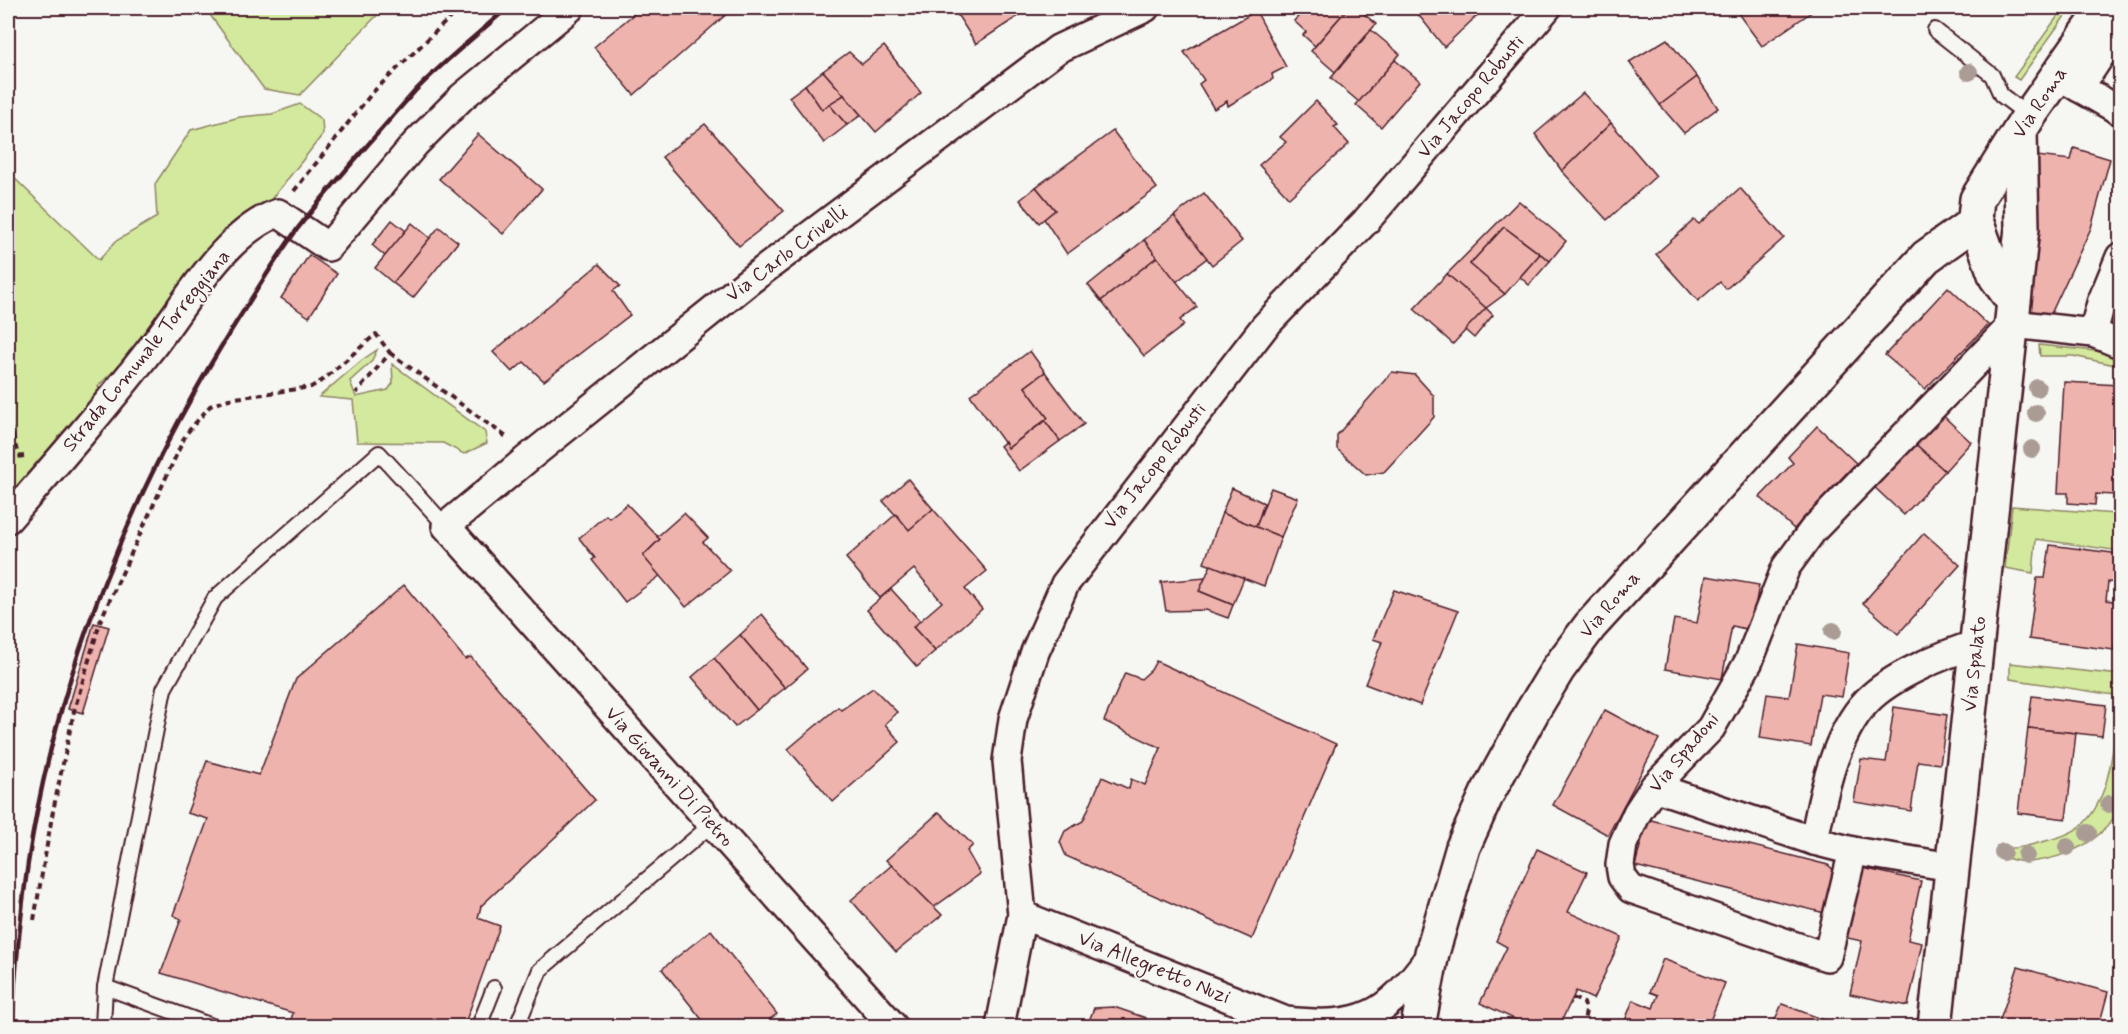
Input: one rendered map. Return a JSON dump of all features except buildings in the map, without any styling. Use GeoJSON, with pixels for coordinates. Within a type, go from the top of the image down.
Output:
{"type":"FeatureCollection","features":[{"type":"Feature","properties":{"kind":"main road","name":"Via Roma"},"geometry":{"type":"LineString","coordinates":[[1418,1026],[1432,952],[1463,847],[1487,794],[1558,669],[1590,626],[1926,257],[1971,225],[1976,209],[2025,124],[2068,82],[2105,8]]}},
{"type":"Feature","properties":{"kind":"main road","name":"Via Spalato"},"geometry":{"type":"LineString","coordinates":[[1935,1026],[1977,644],[2007,300],[2022,228],[2025,124]]}},
{"type":"Feature","properties":{"kind":"main road","name":"Via Spalato"},"geometry":{"type":"LineString","coordinates":[[1976,209],[2007,300]]}},
{"type":"Feature","properties":{"kind":"main road"},"geometry":{"type":"LineString","coordinates":[[1926,257],[1955,257],[1971,260],[2007,300]]}},
{"type":"Feature","properties":{"kind":"street"},"geometry":{"type":"LineString","coordinates":[[289,220],[328,247],[415,144],[462,97],[570,8]]}},
{"type":"Feature","properties":{"kind":"street","name":"Via Carlo Crivelli"},"geometry":{"type":"LineString","coordinates":[[446,526],[749,281],[1058,49],[1145,8]]}},
{"type":"Feature","properties":{"kind":"street","name":"Via Jacopo Robusti"},"geometry":{"type":"LineString","coordinates":[[1000,1026],[1022,915],[1007,761],[1013,719],[1035,652],[1065,584],[1265,326],[1366,221],[1547,8]]}},
{"type":"Feature","properties":{"kind":"street"},"geometry":{"type":"LineString","coordinates":[[2121,26],[2068,82],[2121,111]]}},
{"type":"Feature","properties":{"kind":"street","name":"Strada Comunale Torreggiana"},"geometry":{"type":"LineString","coordinates":[[8,519],[149,351],[207,274],[242,234],[260,220],[289,220]]}},
{"type":"Feature","properties":{"kind":"street"},"geometry":{"type":"LineString","coordinates":[[2093,333],[2101,303],[2121,257]]}},
{"type":"Feature","properties":{"kind":"street"},"geometry":{"type":"LineString","coordinates":[[2007,300],[2121,344]]}},
{"type":"Feature","properties":{"kind":"street","name":"Via Spadoni"},"geometry":{"type":"LineString","coordinates":[[1853,851],[1827,957],[1631,889],[1622,877],[1620,865],[1623,843],[1637,813],[1654,787],[1711,728],[1749,661],[1786,567],[1813,530],[2007,300]]}},
{"type":"Feature","properties":{"kind":"street","name":"Via Giovanni Di Pietro"},"geometry":{"type":"LineString","coordinates":[[446,526],[893,1026]]}},
{"type":"Feature","properties":{"kind":"street"},"geometry":{"type":"LineString","coordinates":[[1814,841],[1823,791],[1847,730],[1867,700],[1907,673],[1950,652],[1977,644]]}},
{"type":"Feature","properties":{"kind":"street"},"geometry":{"type":"LineString","coordinates":[[1654,787],[1814,841],[1853,851],[1952,867]]}},
{"type":"Feature","properties":{"kind":"street","name":"Via Allegretto Nuzi"},"geometry":{"type":"LineString","coordinates":[[1022,915],[1290,1024],[1323,1025],[1344,1023],[1366,1017],[1390,1002],[1407,987],[1432,952]]}},
{"type":"Feature","properties":{"kind":"lane"},"geometry":{"type":"LineString","coordinates":[[1935,30],[1992,75],[2001,95],[2025,124]]}},
{"type":"Feature","properties":{"kind":"lane"},"geometry":{"type":"LineString","coordinates":[[103,1026],[105,987],[164,689],[215,598],[379,453],[446,526]]}},
{"type":"Feature","properties":{"kind":"lane"},"geometry":{"type":"LineString","coordinates":[[517,1026],[540,970],[711,825]]}},
{"type":"Feature","properties":{"kind":"lane"},"geometry":{"type":"LineString","coordinates":[[105,987],[212,1026]]}},
{"type":"Feature","properties":{"kind":"lane"},"geometry":{"type":"LineString","coordinates":[[479,1026],[494,988]]}},
{"type":"Feature","properties":{"kind":"path"},"geometry":{"type":"LineString","coordinates":[[289,220],[372,93],[460,8]]}},
{"type":"Feature","properties":{"kind":"path"},"geometry":{"type":"LineString","coordinates":[[34,920],[52,816],[74,711],[101,619],[186,434],[210,406],[230,399],[311,387],[323,380],[376,334],[390,352],[512,441]]}},
{"type":"Feature","properties":{"kind":"path"},"geometry":{"type":"LineString","coordinates":[[356,393],[390,352]]}},
{"type":"Feature","properties":{"kind":"path"},"geometry":{"type":"LineString","coordinates":[[8,426],[11,429],[18,454]]}},
{"type":"Feature","properties":{"kind":"path"},"geometry":{"type":"LineString","coordinates":[[2114,830],[2121,818]]}},
{"type":"Feature","properties":{"kind":"path"},"geometry":{"type":"LineString","coordinates":[[1573,998],[1584,1003],[1586,1011],[1583,1026]]}},
{"type":"Feature","properties":{"kind":"green space"},"geometry":{"type":"Polygon","coordinates":[[[205,8],[384,8],[300,95],[264,89],[205,8]]]}},
{"type":"Feature","properties":{"kind":"green space"},"geometry":{"type":"Polygon","coordinates":[[[2060,13],[2065,16],[2019,80],[2014,77],[2060,13]]]}},
{"type":"Feature","properties":{"kind":"green space"},"geometry":{"type":"Polygon","coordinates":[[[300,104],[322,120],[323,134],[216,264],[98,386],[106,399],[8,512],[8,172],[99,260],[116,241],[157,217],[155,184],[191,130],[240,117],[272,114],[300,104]]]}},
{"type":"Feature","properties":{"kind":"green space"},"geometry":{"type":"Polygon","coordinates":[[[2039,345],[2114,353],[2120,358],[2120,374],[2115,365],[2073,356],[2040,356],[2039,345]]]}},
{"type":"Feature","properties":{"kind":"green space"},"geometry":{"type":"Polygon","coordinates":[[[377,350],[371,362],[350,381],[356,397],[388,390],[393,383],[392,364],[485,432],[487,443],[464,454],[443,443],[357,442],[353,400],[319,397],[377,350]]]}},
{"type":"Feature","properties":{"kind":"green space"},"geometry":{"type":"Polygon","coordinates":[[[2120,414],[2120,551],[2036,539],[2033,573],[2005,568],[2012,506],[2115,514],[2120,414]]]}},
{"type":"Feature","properties":{"kind":"green space"},"geometry":{"type":"Polygon","coordinates":[[[2010,663],[2120,675],[2120,696],[2010,679],[2010,663]]]}},
{"type":"Feature","properties":{"kind":"green space"},"geometry":{"type":"Polygon","coordinates":[[[2120,700],[2120,806],[2105,829],[2083,846],[2044,860],[2026,862],[1998,856],[1997,846],[2013,848],[2025,846],[2070,833],[2080,827],[2094,811],[2101,797],[2110,765],[2120,700]]]}},
{"type":"Feature","properties":{"kind":"railway"},"geometry":{"type":"LineString","coordinates":[[12,1026],[18,945],[28,863],[41,791],[58,720],[105,581],[133,513],[165,447],[237,321],[298,228],[416,90],[507,8]]}}]}
